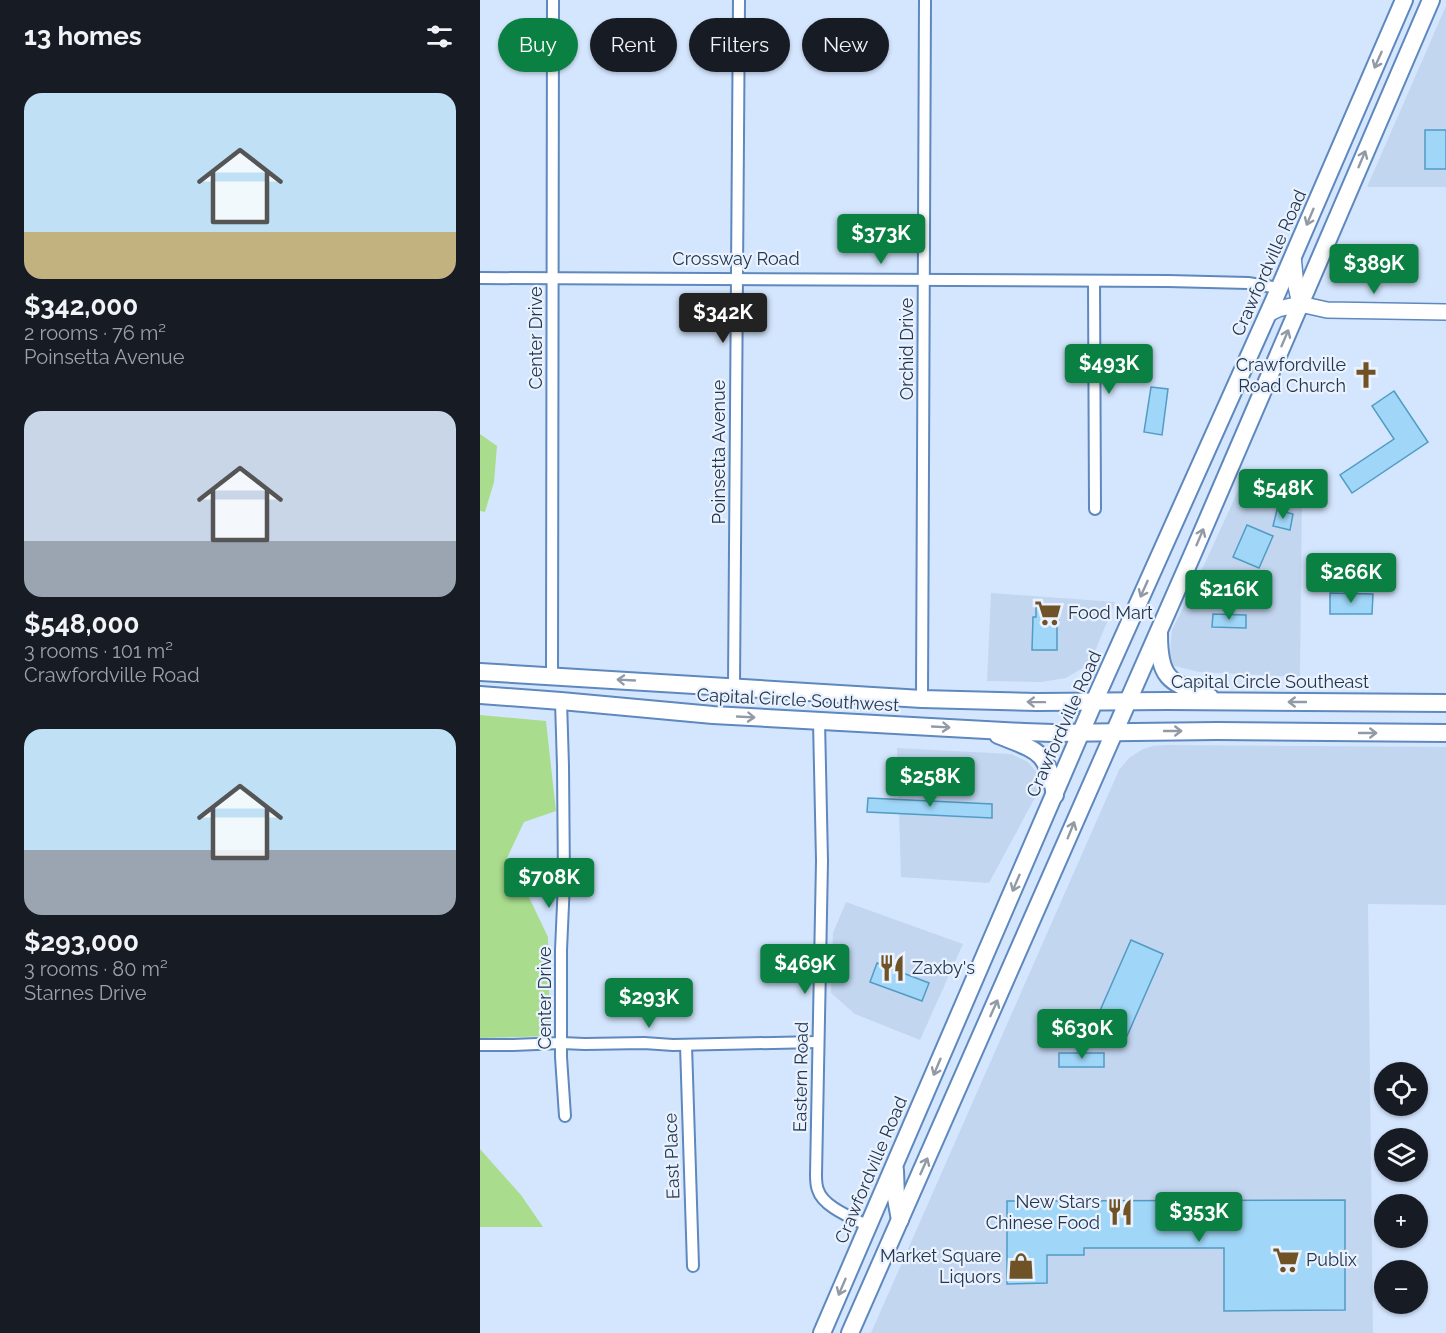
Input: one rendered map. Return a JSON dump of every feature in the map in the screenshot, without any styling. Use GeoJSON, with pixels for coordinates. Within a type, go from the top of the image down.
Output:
{"type":"FeatureCollection","features":[{"type":"Feature","properties":{"kind":"main road","name":"Crawfordville Road"},"geometry":{"type":"LineString","coordinates":[[822,1333],[1094,702],[1268,314],[1404,0]]}},
{"type":"Feature","properties":{"kind":"main road"},"geometry":{"type":"LineString","coordinates":[[850,1333],[1115,732],[1430,1]]}},
{"type":"Feature","properties":{"kind":"main road"},"geometry":{"type":"LineString","coordinates":[[1365,91],[1368,120],[1373,133]]}},
{"type":"Feature","properties":{"kind":"main road"},"geometry":{"type":"LineString","coordinates":[[1159,629],[1160,660],[1170,678],[1184,687],[1225,702]]}},
{"type":"Feature","properties":{"kind":"main road","name":"Capital Circle Southwest"},"geometry":{"type":"LineString","coordinates":[[480,672],[922,699],[1094,702]]}},
{"type":"Feature","properties":{"kind":"main road","name":"Capital Circle Southwest"},"geometry":{"type":"LineString","coordinates":[[480,695],[713,715],[1053,733],[1115,732]]}},
{"type":"Feature","properties":{"kind":"main road","name":"Capital Circle Southeast"},"geometry":{"type":"LineString","coordinates":[[1094,702],[1446,703]]}},
{"type":"Feature","properties":{"kind":"main road"},"geometry":{"type":"LineString","coordinates":[[983,730],[1039,754],[1047,763],[1055,795]]}},
{"type":"Feature","properties":{"kind":"main road"},"geometry":{"type":"LineString","coordinates":[[1115,732],[1446,733]]}},
{"type":"Feature","properties":{"kind":"main road"},"geometry":{"type":"LineString","coordinates":[[895,1165],[896,1198],[900,1220]]}},
{"type":"Feature","properties":{"kind":"main road"},"geometry":{"type":"LineString","coordinates":[[865,1233],[882,1224],[900,1220]]}},
{"type":"Feature","properties":{"kind":"street","name":"Center Drive"},"geometry":{"type":"LineString","coordinates":[[552,676],[553,0]]}},
{"type":"Feature","properties":{"kind":"street","name":"Poinsetta Avenue"},"geometry":{"type":"LineString","coordinates":[[734,687],[739,0]]}},
{"type":"Feature","properties":{"kind":"street","name":"Orchid Drive"},"geometry":{"type":"LineString","coordinates":[[922,699],[925,0]]}},
{"type":"Feature","properties":{"kind":"street"},"geometry":{"type":"LineString","coordinates":[[1293,256],[1300,304]]}},
{"type":"Feature","properties":{"kind":"street","name":"Crossway Road"},"geometry":{"type":"LineString","coordinates":[[480,278],[1248,282],[1279,288]]}},
{"type":"Feature","properties":{"kind":"street"},"geometry":{"type":"LineString","coordinates":[[1094,281],[1095,509]]}},
{"type":"Feature","properties":{"kind":"street"},"geometry":{"type":"LineString","coordinates":[[1268,314],[1300,304],[1335,310],[1446,312]]}},
{"type":"Feature","properties":{"kind":"street","name":"Center Drive"},"geometry":{"type":"LineString","coordinates":[[561,701],[564,882],[561,1043],[565,1116]]}},
{"type":"Feature","properties":{"kind":"street","name":"Eastern Road"},"geometry":{"type":"LineString","coordinates":[[819,721],[822,861],[816,1175],[818,1190],[824,1201],[844,1214],[865,1233]]}},
{"type":"Feature","properties":{"kind":"street"},"geometry":{"type":"LineString","coordinates":[[480,1045],[561,1043],[686,1045],[818,1042]]}},
{"type":"Feature","properties":{"kind":"street","name":"East Place"},"geometry":{"type":"LineString","coordinates":[[686,1045],[693,1266]]}},
{"type":"Feature","properties":{"kind":"shaded area"},"geometry":{"type":"Polygon","coordinates":[[[1446,6],[1446,187],[1367,187],[1446,6]]]}},
{"type":"Feature","properties":{"kind":"shaded area"},"geometry":{"type":"Polygon","coordinates":[[[1248,469],[1302,491],[1300,677],[1199,672],[1169,663],[1172,630],[1248,469]]]}},
{"type":"Feature","properties":{"kind":"shaded area"},"geometry":{"type":"Polygon","coordinates":[[[991,593],[1115,602],[1096,649],[1086,666],[1066,678],[1041,682],[987,681],[991,593]]]}},
{"type":"Feature","properties":{"kind":"shaded area"},"geometry":{"type":"Polygon","coordinates":[[[1166,745],[1446,747],[1446,905],[1368,904],[1373,1333],[871,1333],[1119,770],[1129,758],[1143,749],[1166,745]]]}},
{"type":"Feature","properties":{"kind":"shaded area"},"geometry":{"type":"Polygon","coordinates":[[[897,748],[1011,754],[1028,762],[1038,774],[1038,792],[989,883],[901,877],[897,748]]]}},
{"type":"Feature","properties":{"kind":"shaded area","name":"Zaxby's"},"geometry":{"type":"Polygon","coordinates":[[[846,902],[963,944],[920,1040],[855,1014],[831,993],[833,933],[846,902]]]}},
{"type":"Feature","properties":{"kind":"green space"},"geometry":{"type":"Polygon","coordinates":[[[480,434],[497,446],[494,482],[485,512],[480,511],[480,434]]]}},
{"type":"Feature","properties":{"kind":"green space"},"geometry":{"type":"Polygon","coordinates":[[[480,715],[546,721],[556,811],[524,822],[507,858],[548,937],[550,1036],[480,1038],[480,715]]]}},
{"type":"Feature","properties":{"kind":"green space"},"geometry":{"type":"Polygon","coordinates":[[[480,1149],[521,1195],[543,1227],[480,1227],[480,1149]]]}},
{"type":"Feature","properties":{"kind":"building"},"geometry":{"type":"Polygon","coordinates":[[[1425,130],[1446,130],[1446,169],[1425,169],[1425,130]]]}},
{"type":"Feature","properties":{"kind":"building"},"geometry":{"type":"Polygon","coordinates":[[[1151,387],[1168,389],[1162,435],[1144,432],[1151,387]]]}},
{"type":"Feature","properties":{"kind":"building"},"geometry":{"type":"Polygon","coordinates":[[[1394,391],[1428,442],[1352,493],[1340,475],[1394,439],[1372,406],[1394,391]]]}},
{"type":"Feature","properties":{"kind":"building"},"geometry":{"type":"Polygon","coordinates":[[[1277,510],[1293,514],[1290,530],[1273,526],[1277,510]]]}},
{"type":"Feature","properties":{"kind":"building"},"geometry":{"type":"Polygon","coordinates":[[[1247,525],[1273,536],[1259,568],[1233,557],[1247,525]]]}},
{"type":"Feature","properties":{"kind":"building"},"geometry":{"type":"Polygon","coordinates":[[[1330,593],[1373,594],[1372,614],[1330,614],[1330,593]]]}},
{"type":"Feature","properties":{"kind":"building"},"geometry":{"type":"Polygon","coordinates":[[[1036,605],[1060,606],[1059,620],[1057,620],[1057,650],[1032,650],[1033,617],[1036,617],[1036,605]]]}},
{"type":"Feature","properties":{"kind":"building"},"geometry":{"type":"Polygon","coordinates":[[[1213,614],[1246,615],[1246,628],[1212,627],[1213,614]]]}},
{"type":"Feature","properties":{"kind":"building"},"geometry":{"type":"Polygon","coordinates":[[[868,798],[992,804],[992,818],[867,812],[868,798]]]}},
{"type":"Feature","properties":{"kind":"building"},"geometry":{"type":"Polygon","coordinates":[[[1131,940],[1163,954],[1127,1036],[1095,1022],[1131,940]]]}},
{"type":"Feature","properties":{"kind":"building"},"geometry":{"type":"Polygon","coordinates":[[[877,963],[929,983],[922,1001],[870,982],[877,963]]]}},
{"type":"Feature","properties":{"kind":"building"},"geometry":{"type":"Polygon","coordinates":[[[1059,1053],[1104,1053],[1104,1067],[1059,1067],[1059,1053]]]}},
{"type":"Feature","properties":{"kind":"building"},"geometry":{"type":"Polygon","coordinates":[[[1345,1200],[1345,1310],[1224,1311],[1224,1248],[1084,1248],[1084,1255],[1047,1255],[1047,1283],[1007,1284],[1007,1201],[1345,1200]]]}},
{"type":"Feature","properties":{"kind":"place","name":"Crawfordville Road Church"},"geometry":{"type":"Point","coordinates":[1366,375]}},
{"type":"Feature","properties":{"kind":"place","name":"Food Mart"},"geometry":{"type":"Point","coordinates":[1048,613]}},
{"type":"Feature","properties":{"kind":"place","name":"Zaxby's"},"geometry":{"type":"Point","coordinates":[892,968]}},
{"type":"Feature","properties":{"kind":"place","name":"New Stars Chinese Food"},"geometry":{"type":"Point","coordinates":[1120,1212]}},
{"type":"Feature","properties":{"kind":"place","name":"Publix"},"geometry":{"type":"Point","coordinates":[1286,1260]}},
{"type":"Feature","properties":{"kind":"place","name":"Market Square Liquors"},"geometry":{"type":"Point","coordinates":[1021,1266]}}]}
